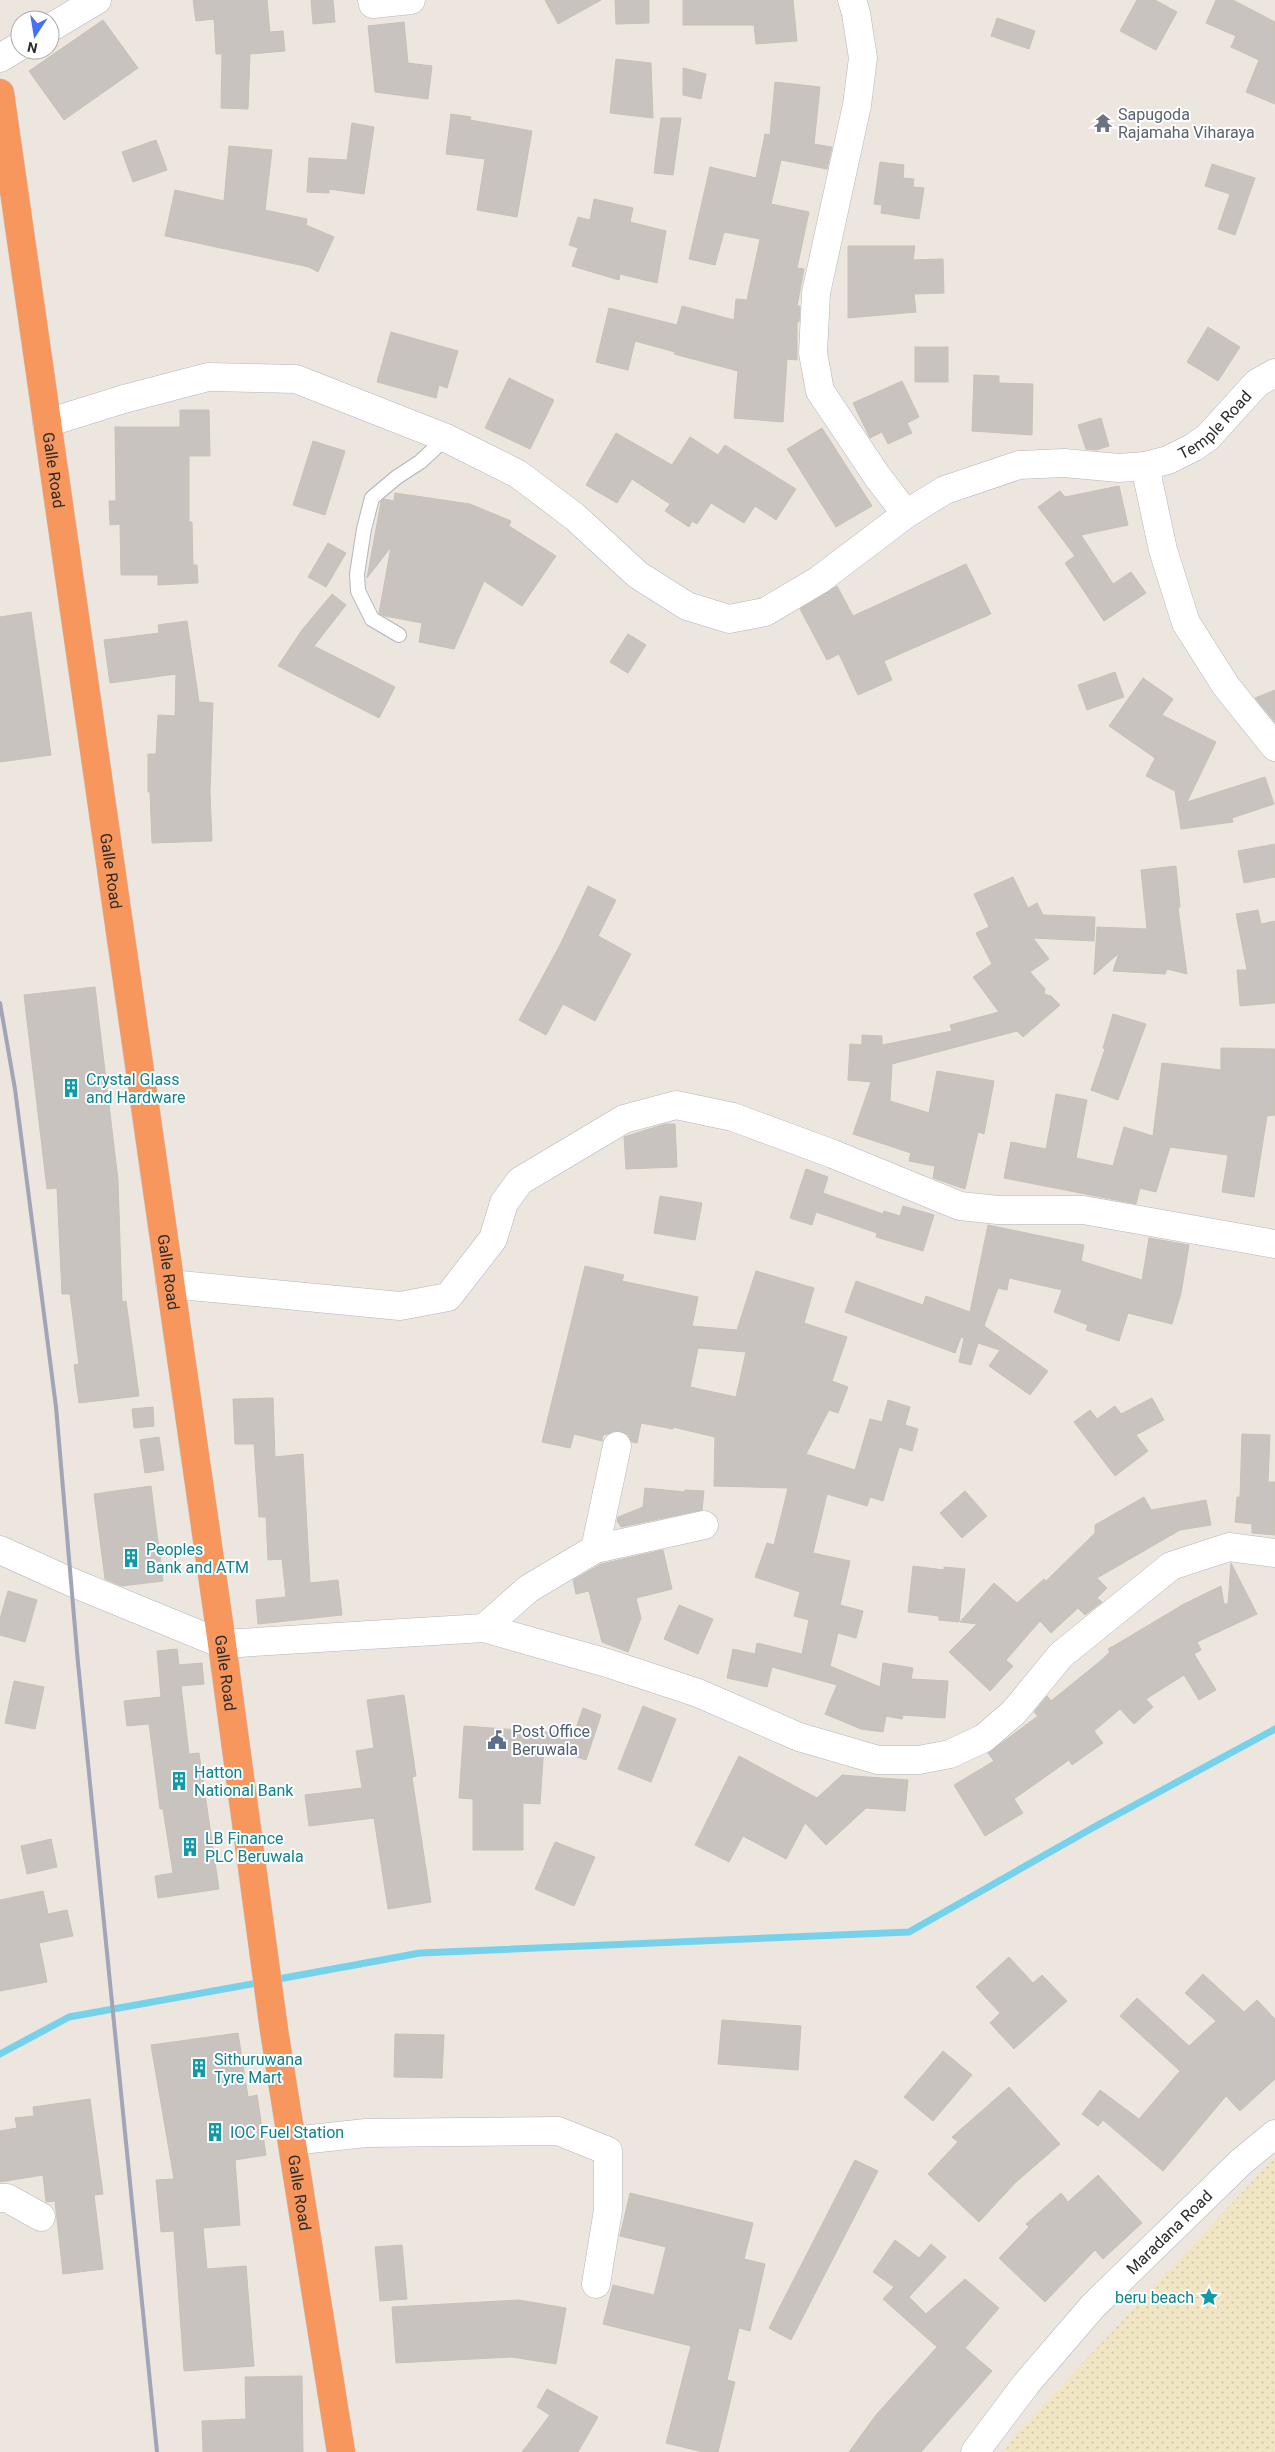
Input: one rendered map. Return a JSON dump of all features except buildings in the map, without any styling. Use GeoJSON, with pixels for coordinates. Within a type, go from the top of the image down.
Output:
{"type":"FeatureCollection","features":[{"type":"Feature","properties":{"kind":"highway","name":"Galle Road"},"geometry":{"type":"LineString","coordinates":[[0,93],[222,1644],[274,2030],[340,2452]]}},
{"type":"Feature","properties":{"kind":"street"},"geometry":{"type":"LineString","coordinates":[[60,22],[97,0]]}},
{"type":"Feature","properties":{"kind":"street"},"geometry":{"type":"LineString","coordinates":[[372,0],[373,4],[411,0]]}},
{"type":"Feature","properties":{"kind":"street"},"geometry":{"type":"LineString","coordinates":[[852,0],[856,13],[863,58],[857,105],[816,293],[813,353],[820,390],[877,476],[906,514]]}},
{"type":"Feature","properties":{"kind":"street","name":"Temple Road"},"geometry":{"type":"LineString","coordinates":[[47,423],[124,399],[208,377],[296,378],[446,438],[518,474],[575,517],[638,575],[687,606],[730,620],[765,612],[819,580],[906,514],[945,490],[1019,465],[1064,463],[1119,468],[1145,466],[1168,460],[1194,447],[1208,437],[1257,383],[1275,373]]}},
{"type":"Feature","properties":{"kind":"street"},"geometry":{"type":"LineString","coordinates":[[1145,466],[1162,550],[1186,623],[1226,686],[1275,747]]}},
{"type":"Feature","properties":{"kind":"street"},"geometry":{"type":"LineString","coordinates":[[170,1284],[400,1306],[448,1297],[493,1239],[504,1203],[520,1181],[624,1119],[676,1105],[742,1120],[833,1154],[960,1206],[998,1210],[1084,1210],[1275,1244]]}},
{"type":"Feature","properties":{"kind":"street"},"geometry":{"type":"LineString","coordinates":[[595,1549],[618,1446]]}},
{"type":"Feature","properties":{"kind":"street"},"geometry":{"type":"LineString","coordinates":[[484,1628],[528,1589],[595,1549],[704,1525]]}},
{"type":"Feature","properties":{"kind":"street"},"geometry":{"type":"LineString","coordinates":[[0,1550],[71,1582],[222,1644],[484,1628],[607,1663],[698,1693],[799,1736],[878,1760],[919,1760],[950,1754],[984,1738],[1014,1712],[1061,1655],[1171,1566],[1229,1547],[1275,1552]]}},
{"type":"Feature","properties":{"kind":"street"},"geometry":{"type":"LineString","coordinates":[[292,2141],[366,2133],[558,2131],[608,2151],[608,2210],[596,2284]]}},
{"type":"Feature","properties":{"kind":"street","name":"Maradana Road"},"geometry":{"type":"LineString","coordinates":[[975,2452],[1026,2384],[1093,2306],[1241,2162],[1275,2134]]}},
{"type":"Feature","properties":{"kind":"street"},"geometry":{"type":"LineString","coordinates":[[0,2198],[7,2198],[40,2217]]}},
{"type":"Feature","properties":{"kind":"lane"},"geometry":{"type":"LineString","coordinates":[[399,635],[372,619],[358,591],[357,574],[364,530],[372,498],[420,462],[446,438]]}},
{"type":"Feature","properties":{"kind":"sand","name":"beru beach"},"geometry":{"type":"Polygon","coordinates":[[[1275,2157],[1275,2452],[1004,2452],[1013,2438],[1275,2157]]]}},
{"type":"Feature","properties":{"kind":"waterway"},"geometry":{"type":"LineString","coordinates":[[273,1980],[420,1953],[909,1932],[1096,1826],[1275,1729]]}},
{"type":"Feature","properties":{"kind":"waterway"},"geometry":{"type":"LineString","coordinates":[[0,2054],[69,2017],[263,1982]]}},
{"type":"Feature","properties":{"kind":"railway"},"geometry":{"type":"LineString","coordinates":[[0,1003],[15,1089],[56,1407],[78,1663],[157,2452]]}},
{"type":"Feature","properties":{"kind":"place","name":"Sapugoda Rajamaha Viharaya"},"geometry":{"type":"Point","coordinates":[1103,123]}},
{"type":"Feature","properties":{"kind":"place","name":"Crystal Glass and Hardware"},"geometry":{"type":"Point","coordinates":[71,1088]}},
{"type":"Feature","properties":{"kind":"place","name":"Peoples Bank and ATM"},"geometry":{"type":"Point","coordinates":[131,1558]}},
{"type":"Feature","properties":{"kind":"place","name":"Post Office Beruwala"},"geometry":{"type":"Point","coordinates":[497,1740]}},
{"type":"Feature","properties":{"kind":"place","name":"Hatton National Bank"},"geometry":{"type":"Point","coordinates":[179,1781]}},
{"type":"Feature","properties":{"kind":"place","name":"LB Finance PLC Beruwala"},"geometry":{"type":"Point","coordinates":[190,1847]}},
{"type":"Feature","properties":{"kind":"place","name":"Sithuruwana Tyre Mart"},"geometry":{"type":"Point","coordinates":[199,2068]}},
{"type":"Feature","properties":{"kind":"place","name":"IOC Fuel Station"},"geometry":{"type":"Point","coordinates":[215,2132]}},
{"type":"Feature","properties":{"kind":"place","name":"beru beach"},"geometry":{"type":"Point","coordinates":[1209,2297]}}]}
